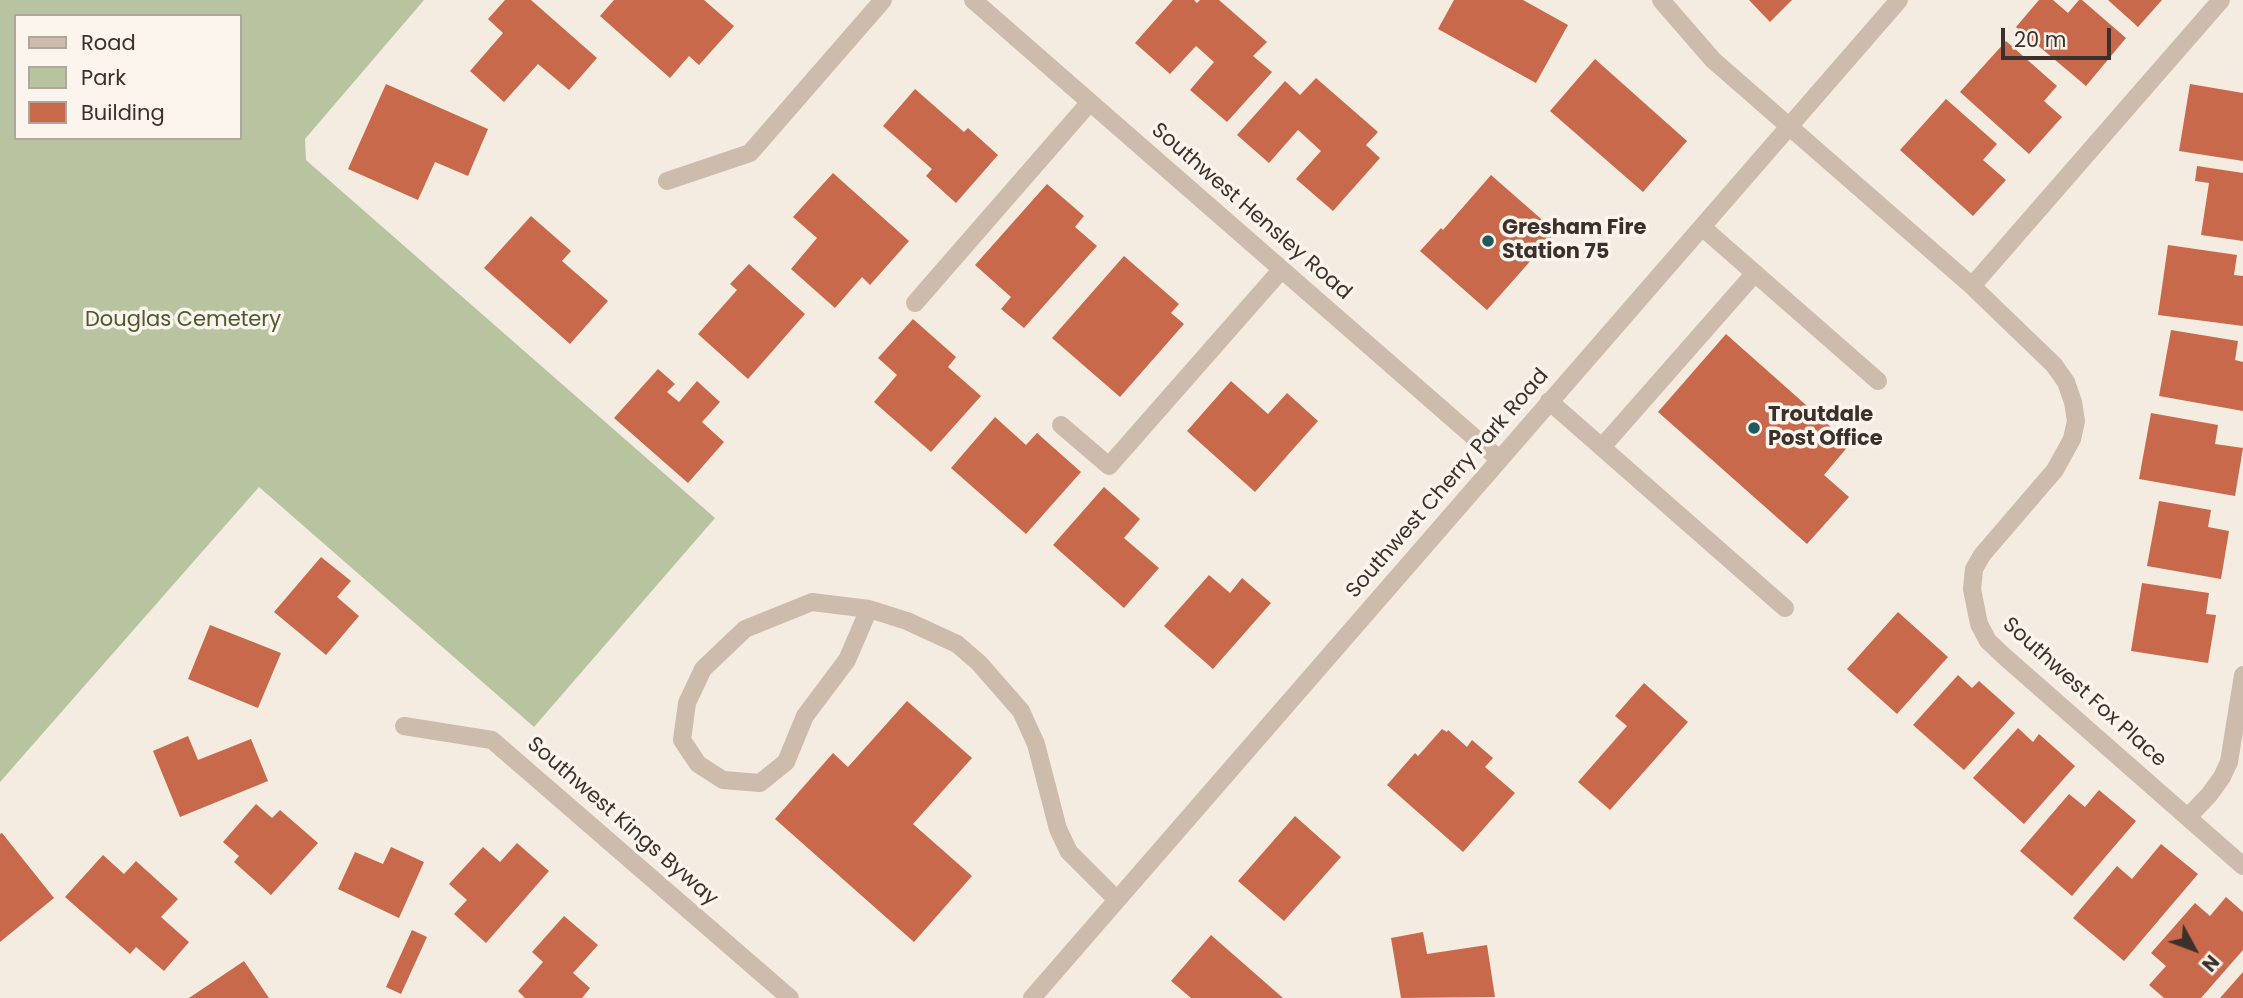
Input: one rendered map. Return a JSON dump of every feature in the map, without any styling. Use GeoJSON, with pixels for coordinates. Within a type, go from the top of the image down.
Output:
{"type":"FeatureCollection","features":[{"type":"Feature","properties":{"kind":"street"},"geometry":{"type":"LineString","coordinates":[[667,181],[751,153],[883,0]]}},
{"type":"Feature","properties":{"kind":"street","name":"Southwest Hensley Road"},"geometry":{"type":"LineString","coordinates":[[973,0],[1499,458]]}},
{"type":"Feature","properties":{"kind":"street","name":"Southwest Fox Place"},"geometry":{"type":"LineString","coordinates":[[1661,0],[1713,60],[1972,286],[2054,365],[2066,382],[2076,421],[2072,439],[2055,470],[1982,555],[1974,569],[1972,589],[1979,624],[1988,641],[2005,657],[2243,866]]}},
{"type":"Feature","properties":{"kind":"street","name":"Southwest Cherry Park Road"},"geometry":{"type":"LineString","coordinates":[[1038,996],[1117,900],[1499,458],[1899,0]]}},
{"type":"Feature","properties":{"kind":"street"},"geometry":{"type":"LineString","coordinates":[[1972,286],[2221,0]]}},
{"type":"Feature","properties":{"kind":"street"},"geometry":{"type":"LineString","coordinates":[[915,303],[1090,102]]}},
{"type":"Feature","properties":{"kind":"street"},"geometry":{"type":"LineString","coordinates":[[1702,227],[1878,381]]}},
{"type":"Feature","properties":{"kind":"street"},"geometry":{"type":"LineString","coordinates":[[1061,425],[1109,466],[1282,269]]}},
{"type":"Feature","properties":{"kind":"street"},"geometry":{"type":"LineString","coordinates":[[1602,447],[1755,273]]}},
{"type":"Feature","properties":{"kind":"street"},"geometry":{"type":"LineString","coordinates":[[1549,401],[1785,608]]}},
{"type":"Feature","properties":{"kind":"street"},"geometry":{"type":"LineString","coordinates":[[869,609],[847,660],[805,716],[786,762],[760,783],[723,780],[698,764],[682,740],[687,703],[703,669],[745,629],[812,602],[869,609],[908,621],[957,644],[1006,691],[1021,711],[1037,744],[1058,829],[1069,852],[1117,900]]}},
{"type":"Feature","properties":{"kind":"street"},"geometry":{"type":"LineString","coordinates":[[2188,817],[2210,795],[2229,762],[2243,676]]}},
{"type":"Feature","properties":{"kind":"street","name":"Southwest Kings Byway"},"geometry":{"type":"LineString","coordinates":[[404,726],[492,740],[790,998]]}},
{"type":"Feature","properties":{"kind":"green space","name":"Douglas Cemetery"},"geometry":{"type":"Polygon","coordinates":[[[0,0],[424,0],[305,139],[306,160],[715,518],[534,727],[259,487],[0,782],[0,0]]]}},
{"type":"Feature","properties":{"kind":"building"},"geometry":{"type":"Polygon","coordinates":[[[505,0],[531,0],[597,58],[569,90],[538,64],[504,102],[470,71],[503,33],[488,19],[505,0]]]}},
{"type":"Feature","properties":{"kind":"building"},"geometry":{"type":"Polygon","coordinates":[[[614,0],[704,0],[734,26],[699,65],[689,56],[670,78],[600,16],[614,0]]]}},
{"type":"Feature","properties":{"kind":"building"},"geometry":{"type":"Polygon","coordinates":[[[1173,0],[1194,0],[1197,3],[1200,0],[1219,0],[1267,42],[1253,56],[1272,72],[1227,122],[1190,90],[1214,62],[1196,46],[1170,74],[1135,43],[1173,0]]]}},
{"type":"Feature","properties":{"kind":"building"},"geometry":{"type":"Polygon","coordinates":[[[1454,0],[1523,0],[1568,25],[1536,83],[1438,29],[1454,0]]]}},
{"type":"Feature","properties":{"kind":"building"},"geometry":{"type":"Polygon","coordinates":[[[1749,0],[1792,0],[1770,22],[1749,0]]]}},
{"type":"Feature","properties":{"kind":"building"},"geometry":{"type":"Polygon","coordinates":[[[2039,0],[2053,0],[2068,13],[2082,0],[2126,38],[2086,86],[2016,27],[2039,0]]]}},
{"type":"Feature","properties":{"kind":"building"},"geometry":{"type":"Polygon","coordinates":[[[2108,0],[2162,0],[2138,27],[2108,0]]]}},
{"type":"Feature","properties":{"kind":"building"},"geometry":{"type":"Polygon","coordinates":[[[2006,41],[2057,86],[2044,101],[2062,117],[2029,154],[1960,92],[2006,41]]]}},
{"type":"Feature","properties":{"kind":"building"},"geometry":{"type":"Polygon","coordinates":[[[1595,59],[1687,141],[1643,192],[1550,111],[1595,59]]]}},
{"type":"Feature","properties":{"kind":"building"},"geometry":{"type":"Polygon","coordinates":[[[1316,78],[1378,132],[1366,145],[1380,158],[1333,211],[1296,179],[1321,151],[1298,130],[1269,163],[1237,135],[1285,81],[1300,95],[1316,78]]]}},
{"type":"Feature","properties":{"kind":"building"},"geometry":{"type":"Polygon","coordinates":[[[386,84],[488,129],[468,176],[435,162],[418,200],[348,169],[386,84]]]}},
{"type":"Feature","properties":{"kind":"building"},"geometry":{"type":"Polygon","coordinates":[[[2190,84],[2243,93],[2243,161],[2179,151],[2190,84]]]}},
{"type":"Feature","properties":{"kind":"building"},"geometry":{"type":"Polygon","coordinates":[[[915,89],[964,132],[968,128],[998,155],[956,203],[926,176],[932,169],[883,126],[915,89]]]}},
{"type":"Feature","properties":{"kind":"building"},"geometry":{"type":"Polygon","coordinates":[[[1946,99],[1997,144],[1983,160],[2006,180],[1973,216],[1900,150],[1946,99]]]}},
{"type":"Feature","properties":{"kind":"building"},"geometry":{"type":"Polygon","coordinates":[[[2197,166],[2243,173],[2243,241],[2201,235],[2209,183],[2195,181],[2197,166]]]}},
{"type":"Feature","properties":{"kind":"building"},"geometry":{"type":"Polygon","coordinates":[[[833,173],[909,241],[870,285],[862,277],[835,308],[791,269],[817,238],[793,217],[833,173]]]}},
{"type":"Feature","properties":{"kind":"building","name":"Gresham Fire Station 75"},"geometry":{"type":"Polygon","coordinates":[[[1491,175],[1556,232],[1487,310],[1420,251],[1441,228],[1443,230],[1491,175]]]}},
{"type":"Feature","properties":{"kind":"building"},"geometry":{"type":"Polygon","coordinates":[[[1047,184],[1084,216],[1075,227],[1097,246],[1024,328],[1001,309],[1011,297],[975,265],[1047,184]]]}},
{"type":"Feature","properties":{"kind":"building"},"geometry":{"type":"Polygon","coordinates":[[[531,216],[571,251],[562,261],[608,301],[570,344],[484,268],[531,216]]]}},
{"type":"Feature","properties":{"kind":"building"},"geometry":{"type":"Polygon","coordinates":[[[2168,245],[2237,255],[2234,275],[2243,276],[2243,326],[2158,315],[2168,245]]]}},
{"type":"Feature","properties":{"kind":"building"},"geometry":{"type":"Polygon","coordinates":[[[1124,256],[1179,304],[1171,313],[1184,324],[1120,397],[1052,338],[1124,256]]]}},
{"type":"Feature","properties":{"kind":"building"},"geometry":{"type":"Polygon","coordinates":[[[749,264],[805,314],[748,379],[698,334],[737,290],[730,284],[749,264]]]}},
{"type":"Feature","properties":{"kind":"building"},"geometry":{"type":"Polygon","coordinates":[[[913,319],[956,357],[948,367],[981,396],[931,452],[874,402],[897,375],[878,358],[913,319]]]}},
{"type":"Feature","properties":{"kind":"building"},"geometry":{"type":"Polygon","coordinates":[[[2171,330],[2238,341],[2235,360],[2243,362],[2243,411],[2159,396],[2171,330]]]}},
{"type":"Feature","properties":{"kind":"building","name":"Troutdale Post Office"},"geometry":{"type":"Polygon","coordinates":[[[1726,334],[1850,444],[1824,475],[1849,497],[1807,544],[1658,412],[1726,334]]]}},
{"type":"Feature","properties":{"kind":"building"},"geometry":{"type":"Polygon","coordinates":[[[658,369],[675,384],[667,392],[679,402],[697,381],[720,402],[702,422],[724,442],[688,483],[614,418],[658,369]]]}},
{"type":"Feature","properties":{"kind":"building"},"geometry":{"type":"Polygon","coordinates":[[[1231,381],[1268,414],[1287,393],[1318,421],[1255,492],[1187,431],[1231,381]]]}},
{"type":"Feature","properties":{"kind":"building"},"geometry":{"type":"Polygon","coordinates":[[[2151,413],[2218,425],[2215,444],[2243,448],[2235,496],[2139,479],[2151,413]]]}},
{"type":"Feature","properties":{"kind":"building"},"geometry":{"type":"Polygon","coordinates":[[[995,417],[1026,445],[1037,433],[1081,472],[1026,534],[951,468],[995,417]]]}},
{"type":"Feature","properties":{"kind":"building"},"geometry":{"type":"Polygon","coordinates":[[[1104,487],[1140,519],[1124,538],[1159,568],[1124,608],[1053,545],[1104,487]]]}},
{"type":"Feature","properties":{"kind":"building"},"geometry":{"type":"Polygon","coordinates":[[[2159,501],[2211,510],[2208,527],[2229,531],[2221,579],[2147,566],[2159,501]]]}},
{"type":"Feature","properties":{"kind":"building"},"geometry":{"type":"Polygon","coordinates":[[[321,557],[351,581],[337,597],[359,616],[326,655],[274,612],[321,557]]]}},
{"type":"Feature","properties":{"kind":"building"},"geometry":{"type":"Polygon","coordinates":[[[1209,575],[1230,593],[1242,578],[1271,603],[1213,669],[1164,626],[1209,575]]]}},
{"type":"Feature","properties":{"kind":"building"},"geometry":{"type":"Polygon","coordinates":[[[2142,583],[2209,593],[2206,614],[2216,615],[2208,663],[2131,651],[2142,583]]]}},
{"type":"Feature","properties":{"kind":"building"},"geometry":{"type":"Polygon","coordinates":[[[1898,612],[1948,657],[1897,714],[1847,669],[1898,612]]]}},
{"type":"Feature","properties":{"kind":"building"},"geometry":{"type":"Polygon","coordinates":[[[210,625],[281,653],[258,708],[188,679],[210,625]]]}},
{"type":"Feature","properties":{"kind":"building"},"geometry":{"type":"Polygon","coordinates":[[[1958,675],[1972,688],[1979,681],[2015,713],[1964,770],[1913,725],[1958,675]]]}},
{"type":"Feature","properties":{"kind":"building"},"geometry":{"type":"Polygon","coordinates":[[[1644,683],[1688,722],[1610,810],[1578,782],[1627,726],[1615,716],[1644,683]]]}},
{"type":"Feature","properties":{"kind":"building"},"geometry":{"type":"Polygon","coordinates":[[[907,701],[972,758],[913,824],[972,876],[914,942],[775,819],[833,753],[848,767],[907,701]]]}},
{"type":"Feature","properties":{"kind":"building"},"geometry":{"type":"Polygon","coordinates":[[[2018,728],[2033,742],[2039,734],[2075,766],[2024,824],[1973,778],[2018,728]]]}},
{"type":"Feature","properties":{"kind":"building"},"geometry":{"type":"Polygon","coordinates":[[[1442,729],[1447,732],[1448,730],[1467,747],[1472,740],[1493,758],[1485,767],[1515,793],[1463,852],[1387,785],[1415,753],[1418,756],[1442,729]]]}},
{"type":"Feature","properties":{"kind":"building"},"geometry":{"type":"Polygon","coordinates":[[[188,736],[198,760],[251,739],[268,781],[180,817],[153,751],[188,736]]]}},
{"type":"Feature","properties":{"kind":"building"},"geometry":{"type":"Polygon","coordinates":[[[2099,790],[2136,821],[2072,896],[2020,851],[2069,794],[2085,807],[2099,790]]]}},
{"type":"Feature","properties":{"kind":"building"},"geometry":{"type":"Polygon","coordinates":[[[256,804],[272,818],[280,810],[318,843],[271,895],[234,862],[239,856],[223,842],[256,804]]]}},
{"type":"Feature","properties":{"kind":"building"},"geometry":{"type":"Polygon","coordinates":[[[1295,816],[1341,857],[1284,921],[1238,881],[1295,816]]]}},
{"type":"Feature","properties":{"kind":"building"},"geometry":{"type":"Polygon","coordinates":[[[2,833],[54,898],[0,942],[0,834],[2,833]]]}},
{"type":"Feature","properties":{"kind":"building"},"geometry":{"type":"Polygon","coordinates":[[[517,843],[549,871],[486,943],[454,914],[467,900],[449,884],[483,847],[500,862],[517,843]]]}},
{"type":"Feature","properties":{"kind":"building"},"geometry":{"type":"Polygon","coordinates":[[[2161,844],[2198,874],[2124,961],[2073,918],[2117,866],[2132,879],[2161,844]]]}},
{"type":"Feature","properties":{"kind":"building"},"geometry":{"type":"Polygon","coordinates":[[[391,847],[424,862],[399,918],[338,889],[355,852],[383,864],[391,847]]]}},
{"type":"Feature","properties":{"kind":"building"},"geometry":{"type":"Polygon","coordinates":[[[103,855],[124,874],[136,861],[178,899],[161,917],[189,942],[164,971],[136,947],[130,954],[65,897],[103,855]]]}},
{"type":"Feature","properties":{"kind":"building"},"geometry":{"type":"Polygon","coordinates":[[[2226,897],[2243,912],[2243,950],[2201,998],[2164,998],[2149,985],[2166,966],[2151,953],[2195,903],[2210,916],[2226,897]]]}},
{"type":"Feature","properties":{"kind":"building"},"geometry":{"type":"Polygon","coordinates":[[[564,916],[598,945],[573,973],[590,988],[582,998],[525,998],[518,991],[543,962],[532,952],[564,916]]]}},
{"type":"Feature","properties":{"kind":"building"},"geometry":{"type":"Polygon","coordinates":[[[412,930],[427,937],[401,994],[386,987],[412,930]]]}},
{"type":"Feature","properties":{"kind":"building"},"geometry":{"type":"Polygon","coordinates":[[[1423,932],[1427,954],[1487,945],[1495,997],[1401,998],[1391,938],[1423,932]]]}},
{"type":"Feature","properties":{"kind":"building"},"geometry":{"type":"Polygon","coordinates":[[[1211,935],[1283,998],[1191,998],[1171,981],[1211,935]]]}},
{"type":"Feature","properties":{"kind":"building"},"geometry":{"type":"Polygon","coordinates":[[[244,961],[269,998],[189,998],[244,961]]]}},
{"type":"Feature","properties":{"kind":"building"},"geometry":{"type":"Polygon","coordinates":[[[2243,972],[2243,998],[2220,998],[2243,972]]]}},
{"type":"Feature","properties":{"kind":"place","name":"Gresham Fire Station 75"},"geometry":{"type":"Point","coordinates":[1488,241]}},
{"type":"Feature","properties":{"kind":"place","name":"Troutdale Post Office"},"geometry":{"type":"Point","coordinates":[1754,428]}}]}
